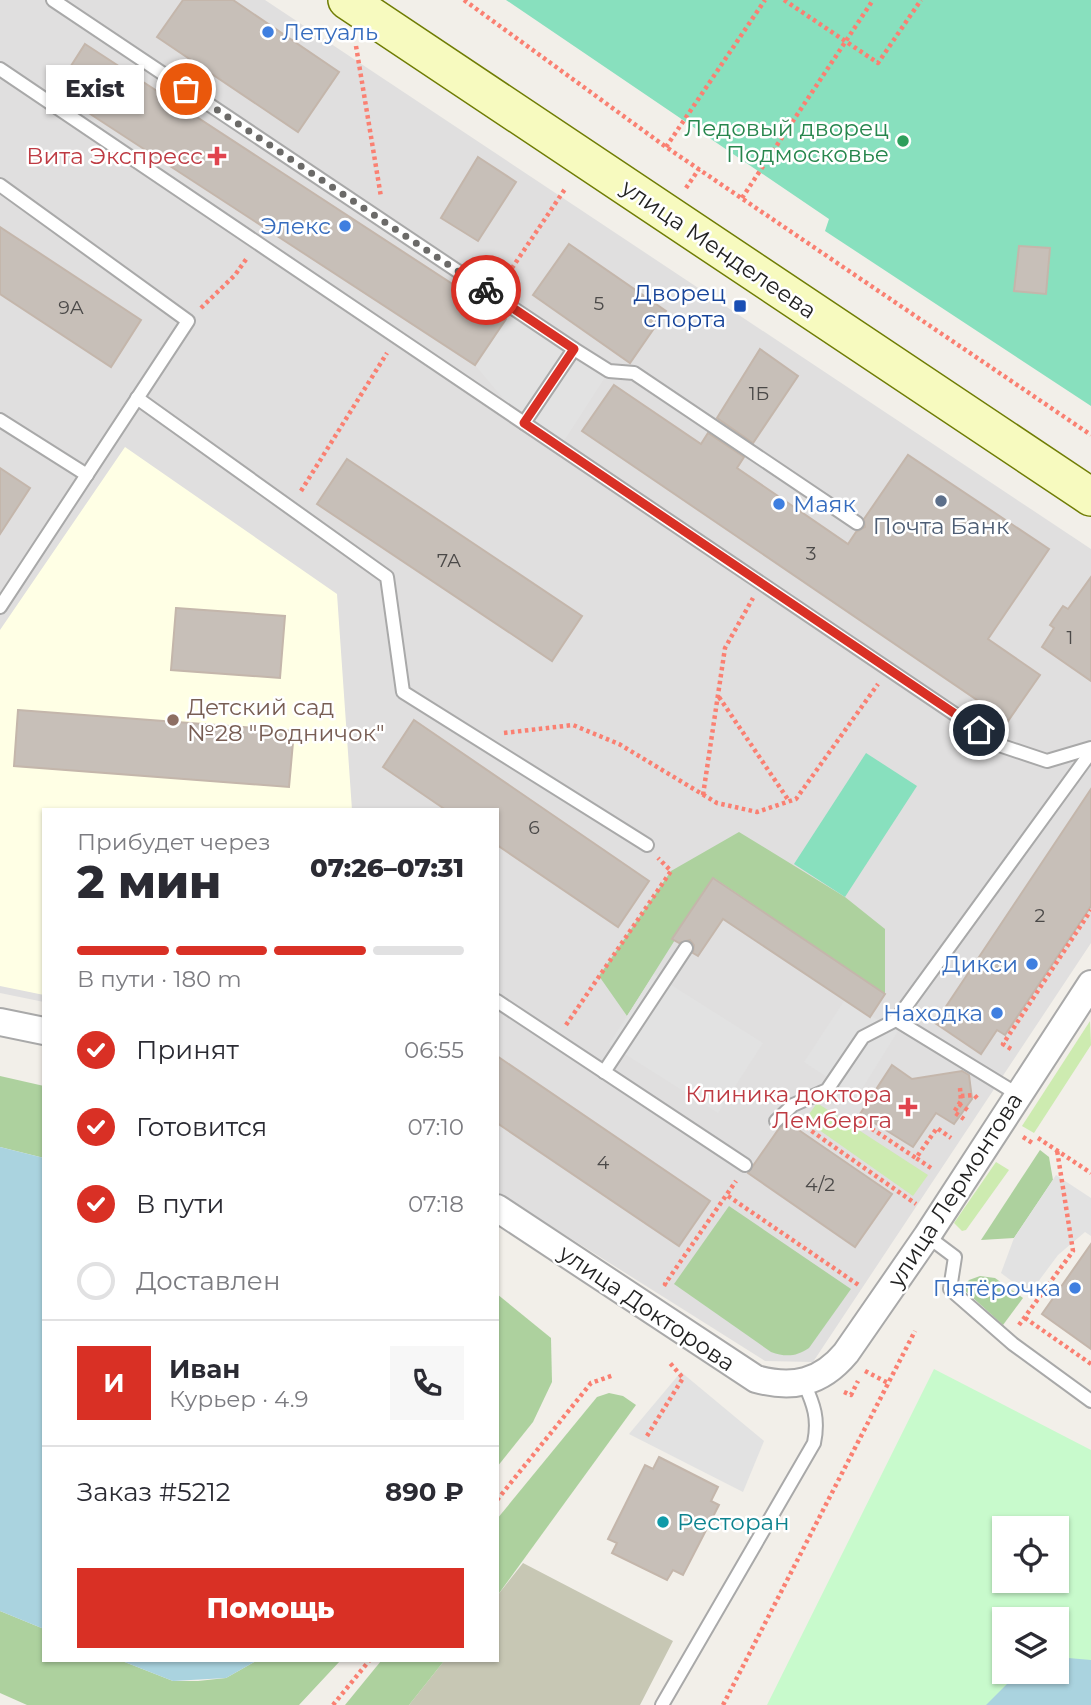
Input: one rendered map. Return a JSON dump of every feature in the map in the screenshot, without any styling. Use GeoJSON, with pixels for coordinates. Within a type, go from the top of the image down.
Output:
{"type":"FeatureCollection","features":[{"type":"Feature","properties":{"kind":"main road","name":"улица Менделеева"},"geometry":{"type":"LineString","coordinates":[[347,0],[1091,497]]}},
{"type":"Feature","properties":{"kind":"street","name":"улица Лермонтова"},"geometry":{"type":"LineString","coordinates":[[804,1382],[824,1375],[841,1360],[927,1236],[1017,1094],[1088,995]]}},
{"type":"Feature","properties":{"kind":"street"},"geometry":{"type":"LineString","coordinates":[[0,1022],[42,1031]]}},
{"type":"Feature","properties":{"kind":"street","name":"улица Докторова"},"geometry":{"type":"LineString","coordinates":[[499,1209],[756,1379],[775,1384],[804,1382]]}},
{"type":"Feature","properties":{"kind":"lane"},"geometry":{"type":"LineString","coordinates":[[53,0],[574,349],[609,370],[635,373],[857,523]]}},
{"type":"Feature","properties":{"kind":"lane"},"geometry":{"type":"LineString","coordinates":[[0,69],[1002,746],[1047,761],[1091,750]]}},
{"type":"Feature","properties":{"kind":"lane"},"geometry":{"type":"LineString","coordinates":[[0,185],[188,321],[0,607]]}},
{"type":"Feature","properties":{"kind":"lane"},"geometry":{"type":"LineString","coordinates":[[524,423],[574,349]]}},
{"type":"Feature","properties":{"kind":"lane"},"geometry":{"type":"LineString","coordinates":[[138,398],[387,577],[403,692],[646,845]]}},
{"type":"Feature","properties":{"kind":"lane"},"geometry":{"type":"LineString","coordinates":[[0,420],[87,475]]}},
{"type":"Feature","properties":{"kind":"lane"},"geometry":{"type":"LineString","coordinates":[[781,1117],[793,1105],[827,1090],[863,1037],[896,1020],[1091,750]]}},
{"type":"Feature","properties":{"kind":"lane"},"geometry":{"type":"LineString","coordinates":[[604,1072],[686,948]]}},
{"type":"Feature","properties":{"kind":"lane"},"geometry":{"type":"LineString","coordinates":[[499,1001],[745,1165]]}},
{"type":"Feature","properties":{"kind":"lane"},"geometry":{"type":"LineString","coordinates":[[896,1020],[1017,1094]]}},
{"type":"Feature","properties":{"kind":"lane"},"geometry":{"type":"LineString","coordinates":[[927,1236],[955,1257],[950,1289],[1013,1344],[1091,1401]]}},
{"type":"Feature","properties":{"kind":"lane"},"geometry":{"type":"LineString","coordinates":[[662,1705],[814,1443],[818,1424],[816,1407],[804,1382]]}},
{"type":"Feature","properties":{"kind":"path"},"geometry":{"type":"LineString","coordinates":[[464,0],[666,147],[1091,435]]}},
{"type":"Feature","properties":{"kind":"path"},"geometry":{"type":"LineString","coordinates":[[666,147],[765,0]]}},
{"type":"Feature","properties":{"kind":"path"},"geometry":{"type":"LineString","coordinates":[[784,0],[878,63],[921,0]]}},
{"type":"Feature","properties":{"kind":"path"},"geometry":{"type":"LineString","coordinates":[[742,198],[873,0]]}},
{"type":"Feature","properties":{"kind":"path"},"geometry":{"type":"LineString","coordinates":[[356,46],[385,223]]}},
{"type":"Feature","properties":{"kind":"path"},"geometry":{"type":"LineString","coordinates":[[494,295],[565,188]]}},
{"type":"Feature","properties":{"kind":"path"},"geometry":{"type":"LineString","coordinates":[[188,321],[235,275]]}},
{"type":"Feature","properties":{"kind":"path"},"geometry":{"type":"LineString","coordinates":[[290,508],[375,373]]}},
{"type":"Feature","properties":{"kind":"path"},"geometry":{"type":"LineString","coordinates":[[703,795],[725,648],[761,583]]}},
{"type":"Feature","properties":{"kind":"path"},"geometry":{"type":"LineString","coordinates":[[473,736],[573,725],[619,744],[717,803],[757,812],[796,799],[889,670]]}},
{"type":"Feature","properties":{"kind":"path"},"geometry":{"type":"LineString","coordinates":[[718,696],[789,802]]}},
{"type":"Feature","properties":{"kind":"path"},"geometry":{"type":"LineString","coordinates":[[556,1041],[671,871],[646,845]]}},
{"type":"Feature","properties":{"kind":"path"},"geometry":{"type":"LineString","coordinates":[[1012,1049],[1003,1044],[1091,910]]}},
{"type":"Feature","properties":{"kind":"path"},"geometry":{"type":"LineString","coordinates":[[960,1088],[961,1096],[954,1112],[964,1119]]}},
{"type":"Feature","properties":{"kind":"path"},"geometry":{"type":"LineString","coordinates":[[961,1096],[974,1095],[978,1098]]}},
{"type":"Feature","properties":{"kind":"path"},"geometry":{"type":"LineString","coordinates":[[959,1104],[969,1111]]}},
{"type":"Feature","properties":{"kind":"path"},"geometry":{"type":"LineString","coordinates":[[781,1117],[917,1204]]}},
{"type":"Feature","properties":{"kind":"path"},"geometry":{"type":"LineString","coordinates":[[854,1117],[931,1168]]}},
{"type":"Feature","properties":{"kind":"path"},"geometry":{"type":"LineString","coordinates":[[916,1158],[937,1128],[951,1138]]}},
{"type":"Feature","properties":{"kind":"path"},"geometry":{"type":"LineString","coordinates":[[1020,1134],[1034,1144]]}},
{"type":"Feature","properties":{"kind":"path"},"geometry":{"type":"LineString","coordinates":[[1038,1138],[1091,1173]]}},
{"type":"Feature","properties":{"kind":"path"},"geometry":{"type":"LineString","coordinates":[[1057,1150],[1073,1251],[1026,1316],[1091,1364]]}},
{"type":"Feature","properties":{"kind":"path"},"geometry":{"type":"LineString","coordinates":[[653,1311],[670,1287],[665,1284],[728,1196],[745,1165]]}},
{"type":"Feature","properties":{"kind":"path"},"geometry":{"type":"LineString","coordinates":[[728,1196],[860,1286]]}},
{"type":"Feature","properties":{"kind":"path"},"geometry":{"type":"LineString","coordinates":[[723,1705],[915,1331]]}},
{"type":"Feature","properties":{"kind":"path"},"geometry":{"type":"LineString","coordinates":[[647,1436],[682,1378],[670,1363]]}},
{"type":"Feature","properties":{"kind":"path"},"geometry":{"type":"LineString","coordinates":[[865,1369],[890,1384]]}},
{"type":"Feature","properties":{"kind":"path"},"geometry":{"type":"LineString","coordinates":[[499,1498],[591,1383],[614,1375]]}},
{"type":"Feature","properties":{"kind":"path"},"geometry":{"type":"LineString","coordinates":[[333,1705],[368,1662]]}},
{"type":"Feature","properties":{"kind":"shaded area"},"geometry":{"type":"Polygon","coordinates":[[[0,0],[265,0],[1091,549],[1091,943],[813,1362],[765,1361],[499,1193],[499,808],[42,808],[42,1002],[0,993],[0,0]]]}},
{"type":"Feature","properties":{"kind":"shaded area"},"geometry":{"type":"Polygon","coordinates":[[[511,307],[609,371],[560,447],[524,423],[475,365],[511,307]]]}},
{"type":"Feature","properties":{"kind":"shaded area","name":"Детский сад №28 \"Родничок\""},"geometry":{"type":"Polygon","coordinates":[[[125,447],[337,594],[352,808],[42,808],[42,995],[0,986],[0,630],[125,447]]]}},
{"type":"Feature","properties":{"kind":"shaded area"},"geometry":{"type":"Polygon","coordinates":[[[654,974],[763,1043],[718,1113],[609,1044],[654,974]]]}},
{"type":"Feature","properties":{"kind":"shaded area"},"geometry":{"type":"Polygon","coordinates":[[[844,1001],[898,1031],[857,1097],[804,1062],[844,1001]]]}},
{"type":"Feature","properties":{"kind":"shaded area"},"geometry":{"type":"Polygon","coordinates":[[[1056,1175],[1091,1198],[1091,1236],[1085,1232],[1058,1255],[1029,1294],[1001,1273],[1014,1238],[1056,1175]]]}},
{"type":"Feature","properties":{"kind":"shaded area"},"geometry":{"type":"Polygon","coordinates":[[[681,1372],[764,1441],[743,1492],[629,1434],[681,1372]]]}},
{"type":"Feature","properties":{"kind":"shaded area"},"geometry":{"type":"Polygon","coordinates":[[[523,1563],[673,1641],[640,1705],[409,1705],[443,1662],[499,1662],[499,1593],[523,1563]]]}},
{"type":"Feature","properties":{"kind":"green space","name":"Ледовый дворец Подмосковье"},"geometry":{"type":"Polygon","coordinates":[[[506,0],[1091,0],[1091,406],[825,231],[829,219],[506,0]]]}},
{"type":"Feature","properties":{"kind":"green space"},"geometry":{"type":"Polygon","coordinates":[[[866,753],[917,786],[845,897],[794,864],[866,753]]]}},
{"type":"Feature","properties":{"kind":"green space"},"geometry":{"type":"Polygon","coordinates":[[[739,832],[845,897],[885,929],[885,994],[714,878],[627,1016],[599,976],[671,871],[739,832]]]}},
{"type":"Feature","properties":{"kind":"green space"},"geometry":{"type":"Polygon","coordinates":[[[1090,1021],[1091,1045],[1034,1133],[1022,1126],[1090,1021]]]}},
{"type":"Feature","properties":{"kind":"green space"},"geometry":{"type":"Polygon","coordinates":[[[0,1076],[42,1086],[42,1158],[0,1147],[0,1076]]]}},
{"type":"Feature","properties":{"kind":"green space"},"geometry":{"type":"Polygon","coordinates":[[[817,1103],[928,1175],[913,1196],[805,1120],[817,1103]]]}},
{"type":"Feature","properties":{"kind":"green space"},"geometry":{"type":"Polygon","coordinates":[[[1040,1150],[1049,1157],[1053,1180],[1014,1238],[981,1240],[1040,1150]]]}},
{"type":"Feature","properties":{"kind":"green space"},"geometry":{"type":"Polygon","coordinates":[[[996,1162],[1009,1170],[966,1230],[962,1231],[954,1223],[996,1162]]]}},
{"type":"Feature","properties":{"kind":"green space"},"geometry":{"type":"Polygon","coordinates":[[[729,1206],[851,1289],[809,1348],[800,1353],[781,1355],[771,1352],[674,1284],[729,1206]]]}},
{"type":"Feature","properties":{"kind":"green space"},"geometry":{"type":"Polygon","coordinates":[[[980,1276],[995,1278],[1023,1298],[1003,1325],[962,1288],[969,1280],[980,1276]]]}},
{"type":"Feature","properties":{"kind":"green space"},"geometry":{"type":"Polygon","coordinates":[[[499,1296],[551,1338],[552,1382],[533,1422],[499,1464],[499,1296]]]}},
{"type":"Feature","properties":{"kind":"green space"},"geometry":{"type":"Polygon","coordinates":[[[934,1369],[1091,1450],[1091,1705],[767,1705],[934,1369]]]}},
{"type":"Feature","properties":{"kind":"green space"},"geometry":{"type":"Polygon","coordinates":[[[609,1393],[623,1396],[636,1405],[499,1593],[499,1517],[597,1397],[609,1393]]]}},
{"type":"Feature","properties":{"kind":"green space"},"geometry":{"type":"Polygon","coordinates":[[[0,1611],[42,1628],[42,1662],[125,1662],[173,1681],[198,1681],[226,1678],[254,1662],[339,1662],[299,1705],[27,1705],[0,1693],[0,1611]]]}},
{"type":"Feature","properties":{"kind":"green space"},"geometry":{"type":"Polygon","coordinates":[[[380,1662],[443,1662],[409,1705],[345,1705],[380,1662]]]}},
{"type":"Feature","properties":{"kind":"water"},"geometry":{"type":"Polygon","coordinates":[[[0,1147],[42,1158],[42,1628],[0,1611],[0,1147]]]}},
{"type":"Feature","properties":{"kind":"water"},"geometry":{"type":"Polygon","coordinates":[[[1069,1658],[1091,1660],[1091,1705],[986,1705],[1007,1684],[1069,1684],[1069,1658]]]}},
{"type":"Feature","properties":{"kind":"water"},"geometry":{"type":"Polygon","coordinates":[[[125,1662],[254,1662],[226,1678],[173,1681],[125,1662]]]}},
{"type":"Feature","properties":{"kind":"building"},"geometry":{"type":"Polygon","coordinates":[[[183,0],[233,0],[339,72],[298,132],[157,37],[183,0]]]}},
{"type":"Feature","properties":{"kind":"building"},"geometry":{"type":"Polygon","coordinates":[[[85,44],[506,319],[475,365],[55,91],[85,44]]]}},
{"type":"Feature","properties":{"kind":"building"},"geometry":{"type":"Polygon","coordinates":[[[478,157],[516,182],[478,241],[441,218],[478,157]]]}},
{"type":"Feature","properties":{"kind":"building"},"geometry":{"type":"Polygon","coordinates":[[[0,227],[141,320],[111,367],[0,294],[0,227]]]}},
{"type":"Feature","properties":{"kind":"building"},"geometry":{"type":"Polygon","coordinates":[[[569,244],[666,311],[630,363],[533,295],[569,244]]]}},
{"type":"Feature","properties":{"kind":"building"},"geometry":{"type":"Polygon","coordinates":[[[1019,246],[1050,248],[1046,294],[1014,291],[1019,246]]]}},
{"type":"Feature","properties":{"kind":"building"},"geometry":{"type":"Polygon","coordinates":[[[760,349],[798,376],[753,443],[717,418],[760,349]]]}},
{"type":"Feature","properties":{"kind":"building"},"geometry":{"type":"Polygon","coordinates":[[[614,385],[701,444],[708,433],[744,457],[737,468],[848,544],[856,532],[865,527],[864,519],[908,455],[1049,549],[988,639],[1040,675],[1008,721],[582,431],[614,385]]]}},
{"type":"Feature","properties":{"kind":"building"},"geometry":{"type":"Polygon","coordinates":[[[347,459],[582,616],[552,661],[317,504],[347,459]]]}},
{"type":"Feature","properties":{"kind":"building"},"geometry":{"type":"Polygon","coordinates":[[[0,468],[30,488],[0,534],[0,468]]]}},
{"type":"Feature","properties":{"kind":"building"},"geometry":{"type":"Polygon","coordinates":[[[1091,577],[1091,681],[1042,647],[1054,628],[1050,625],[1063,606],[1068,609],[1091,577]]]}},
{"type":"Feature","properties":{"kind":"building"},"geometry":{"type":"Polygon","coordinates":[[[176,608],[285,616],[280,678],[171,670],[176,608]]]}},
{"type":"Feature","properties":{"kind":"building"},"geometry":{"type":"Polygon","coordinates":[[[18,710],[294,731],[289,787],[14,766],[18,710]]]}},
{"type":"Feature","properties":{"kind":"building"},"geometry":{"type":"Polygon","coordinates":[[[414,720],[649,881],[618,927],[499,846],[499,808],[443,808],[383,767],[414,720]]]}},
{"type":"Feature","properties":{"kind":"building"},"geometry":{"type":"Polygon","coordinates":[[[1091,789],[1091,906],[1005,1035],[997,1030],[981,1054],[935,1023],[1091,789]]]}},
{"type":"Feature","properties":{"kind":"building"},"geometry":{"type":"Polygon","coordinates":[[[713,878],[885,994],[870,1017],[723,919],[698,956],[693,953],[694,945],[690,940],[679,943],[672,939],[713,878]]]}},
{"type":"Feature","properties":{"kind":"building"},"geometry":{"type":"Polygon","coordinates":[[[499,1057],[710,1201],[679,1246],[499,1124],[499,1057]]]}},
{"type":"Feature","properties":{"kind":"building","name":"Клиника доктора Лемберга"},"geometry":{"type":"Polygon","coordinates":[[[892,1065],[912,1079],[962,1071],[969,1075],[972,1099],[954,1124],[936,1113],[913,1147],[860,1114],[892,1065]]]}},
{"type":"Feature","properties":{"kind":"building"},"geometry":{"type":"Polygon","coordinates":[[[787,1122],[892,1194],[855,1247],[748,1173],[778,1130],[787,1122]]]}},
{"type":"Feature","properties":{"kind":"building","name":"Пятёрочка"},"geometry":{"type":"Polygon","coordinates":[[[1091,1244],[1091,1349],[1042,1314],[1091,1244]]]}},
{"type":"Feature","properties":{"kind":"building","name":"Ресторан"},"geometry":{"type":"Polygon","coordinates":[[[659,1457],[718,1487],[711,1501],[719,1505],[683,1575],[673,1570],[667,1580],[612,1553],[617,1543],[608,1539],[645,1465],[653,1469],[659,1457]]]}},
{"type":"Feature","properties":{"kind":"way so far"},"geometry":{"type":"LineString","coordinates":[[186,89],[486,290]]}},
{"type":"Feature","properties":{"kind":"place","name":"Летуаль"},"geometry":{"type":"Point","coordinates":[268,32]}},
{"type":"Feature","properties":{"kind":"place","name":"Exist"},"geometry":{"type":"Point","coordinates":[186,89]}},
{"type":"Feature","properties":{"kind":"place","name":"Ледовый дворец Подмосковье"},"geometry":{"type":"Point","coordinates":[903,141]}},
{"type":"Feature","properties":{"kind":"place","name":"Вита Экспресс"},"geometry":{"type":"Point","coordinates":[217,156]}},
{"type":"Feature","properties":{"kind":"place","name":"Элекс"},"geometry":{"type":"Point","coordinates":[345,226]}},
{"type":"Feature","properties":{"kind":"place","name":"Дворец спорта"},"geometry":{"type":"Point","coordinates":[740,306]}},
{"type":"Feature","properties":{"kind":"place","name":"Почта Банк"},"geometry":{"type":"Point","coordinates":[941,501]}},
{"type":"Feature","properties":{"kind":"place","name":"Маяк"},"geometry":{"type":"Point","coordinates":[779,504]}},
{"type":"Feature","properties":{"kind":"place","name":"Детский сад №28 \"Родничок\""},"geometry":{"type":"Point","coordinates":[173,720]}},
{"type":"Feature","properties":{"kind":"place","name":"Дикси"},"geometry":{"type":"Point","coordinates":[1032,964]}},
{"type":"Feature","properties":{"kind":"place","name":"Находка"},"geometry":{"type":"Point","coordinates":[997,1013]}},
{"type":"Feature","properties":{"kind":"place","name":"Клиника доктора Лемберга"},"geometry":{"type":"Point","coordinates":[908,1107]}},
{"type":"Feature","properties":{"kind":"place","name":"Пятёрочка"},"geometry":{"type":"Point","coordinates":[1075,1288]}},
{"type":"Feature","properties":{"kind":"place","name":"Ресторан"},"geometry":{"type":"Point","coordinates":[663,1522]}},
{"type":"Feature","properties":{"kind":"route"},"geometry":{"type":"LineString","coordinates":[[486,290],[574,349],[524,423],[979,730]]}}]}
